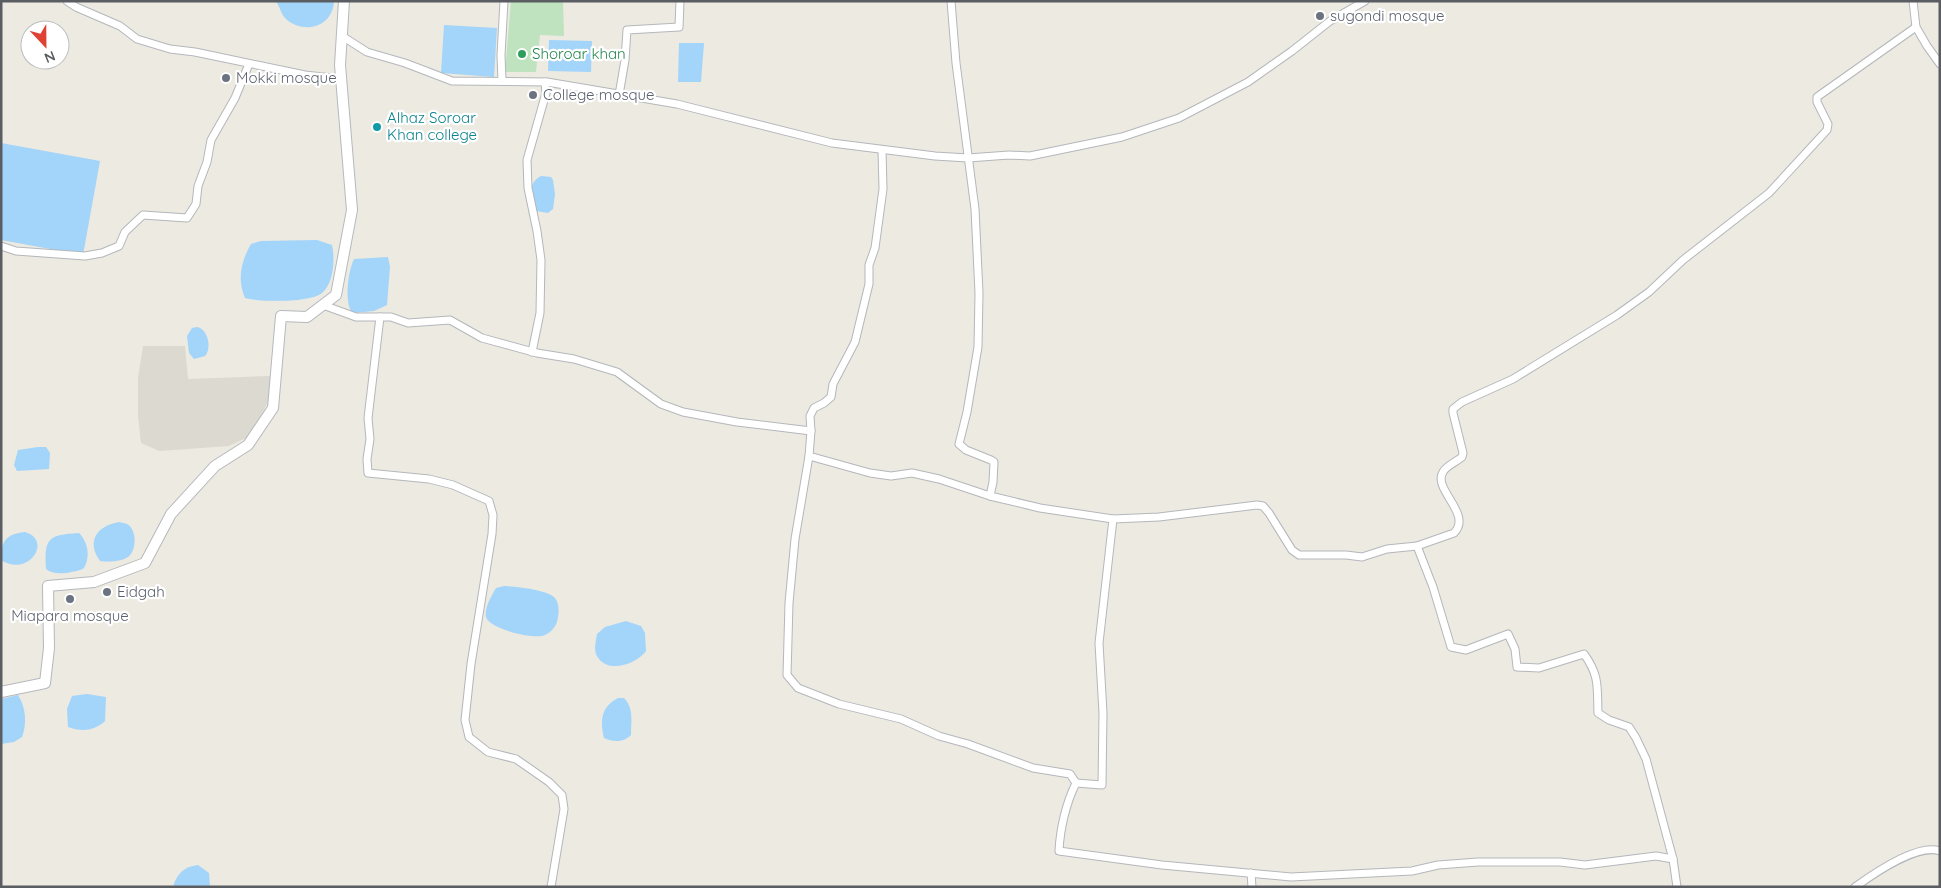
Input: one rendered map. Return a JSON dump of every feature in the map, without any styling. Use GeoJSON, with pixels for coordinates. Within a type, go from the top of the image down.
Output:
{"type":"FeatureCollection","features":[{"type":"Feature","properties":{"kind":"street"},"geometry":{"type":"LineString","coordinates":[[1,692],[45,683],[49,648],[48,586],[94,582],[145,563],[171,514],[216,466],[248,445],[273,408],[281,316],[308,317],[336,295],[352,210],[340,65],[344,1]]}},
{"type":"Feature","properties":{"kind":"street"},"geometry":{"type":"LineString","coordinates":[[502,81],[501,55],[504,1]]}},
{"type":"Feature","properties":{"kind":"street"},"geometry":{"type":"LineString","coordinates":[[619,95],[625,60],[627,30],[679,27],[680,1]]}},
{"type":"Feature","properties":{"kind":"street"},"geometry":{"type":"LineString","coordinates":[[950,1],[977,227],[978,347],[967,412],[959,444],[966,450],[994,462],[990,496]]}},
{"type":"Feature","properties":{"kind":"street"},"geometry":{"type":"LineString","coordinates":[[342,36],[367,52],[405,63],[452,81],[546,82],[677,104],[832,144],[968,158],[1039,154],[1122,137],[1179,118],[1248,82],[1330,21],[1365,1]]}},
{"type":"Feature","properties":{"kind":"street"},"geometry":{"type":"LineString","coordinates":[[1912,1],[1916,27],[1940,64]]}},
{"type":"Feature","properties":{"kind":"street"},"geometry":{"type":"LineString","coordinates":[[69,2],[76,7],[120,26],[137,39],[170,49],[195,52],[305,75],[341,79]]}},
{"type":"Feature","properties":{"kind":"street"},"geometry":{"type":"LineString","coordinates":[[809,456],[870,473],[892,476],[912,473],[939,479],[990,496],[1040,508],[1113,519],[1159,517],[1257,505],[1263,506],[1292,550],[1299,555],[1346,554],[1362,557],[1387,549],[1416,546],[1454,533],[1459,529],[1460,522],[1456,510],[1443,486],[1441,477],[1444,470],[1462,457],[1463,453],[1452,413],[1454,409],[1462,402],[1513,379],[1617,315],[1649,292],[1683,260],[1769,193],[1827,130],[1828,124],[1817,102],[1817,97],[1916,27]]}},
{"type":"Feature","properties":{"kind":"street"},"geometry":{"type":"LineString","coordinates":[[1,246],[16,252],[85,256],[102,253],[120,246],[125,232],[142,215],[187,218],[196,204],[198,186],[211,140],[235,98],[249,64]]}},
{"type":"Feature","properties":{"kind":"street"},"geometry":{"type":"LineString","coordinates":[[532,352],[540,313],[541,260],[528,188],[528,160],[546,93],[546,82]]}},
{"type":"Feature","properties":{"kind":"street"},"geometry":{"type":"LineString","coordinates":[[882,150],[883,189],[875,248],[869,265],[869,284],[862,304],[855,342],[832,384],[830,396],[824,403],[814,408],[810,416],[809,456],[795,539],[789,603],[787,675],[798,688],[839,704],[901,718],[939,736],[968,744],[1033,768],[1070,774],[1076,783]]}},
{"type":"Feature","properties":{"kind":"street"},"geometry":{"type":"LineString","coordinates":[[323,305],[356,316],[391,317],[408,323],[450,320],[482,338],[532,352],[574,359],[617,372],[661,404],[682,412],[737,422],[811,431]]}},
{"type":"Feature","properties":{"kind":"street"},"geometry":{"type":"LineString","coordinates":[[380,317],[368,418],[370,439],[367,459],[368,473],[429,479],[453,485],[489,500],[493,515],[492,534],[471,664],[465,720],[469,737],[488,752],[516,759],[549,782],[562,795],[564,809],[551,887]]}},
{"type":"Feature","properties":{"kind":"street"},"geometry":{"type":"LineString","coordinates":[[1076,783],[1102,785],[1103,713],[1099,643],[1113,519]]}},
{"type":"Feature","properties":{"kind":"street"},"geometry":{"type":"LineString","coordinates":[[1416,546],[1433,587],[1451,647],[1466,650],[1508,634],[1515,649],[1518,667],[1539,668],[1584,654],[1591,663],[1597,677],[1598,713],[1609,720],[1629,727],[1646,759],[1656,802],[1673,859],[1677,887]]}},
{"type":"Feature","properties":{"kind":"street"},"geometry":{"type":"LineString","coordinates":[[1076,783],[1060,835],[1059,851],[1162,865],[1291,877],[1381,871],[1412,871],[1438,865],[1478,862],[1560,862],[1585,865],[1656,856],[1673,859]]}},
{"type":"Feature","properties":{"kind":"street"},"geometry":{"type":"LineString","coordinates":[[1856,887],[1879,870],[1900,859],[1918,852],[1935,849],[1940,851]]}},
{"type":"Feature","properties":{"kind":"street"},"geometry":{"type":"LineString","coordinates":[[1251,873],[1252,887]]}},
{"type":"Feature","properties":{"kind":"shaded area"},"geometry":{"type":"Polygon","coordinates":[[[143,346],[185,346],[188,379],[270,376],[270,397],[258,423],[246,438],[229,446],[159,451],[141,443],[138,416],[138,378],[143,346]]]}},
{"type":"Feature","properties":{"kind":"green space","name":"Shoroar khan"},"geometry":{"type":"Polygon","coordinates":[[[511,1],[563,1],[564,36],[540,35],[536,72],[505,72],[511,1]]]}},
{"type":"Feature","properties":{"kind":"water"},"geometry":{"type":"Polygon","coordinates":[[[276,1],[334,1],[329,17],[323,22],[316,26],[301,27],[286,19],[276,1]]]}},
{"type":"Feature","properties":{"kind":"water"},"geometry":{"type":"Polygon","coordinates":[[[444,25],[497,28],[494,77],[441,73],[444,25]]]}},
{"type":"Feature","properties":{"kind":"water"},"geometry":{"type":"Polygon","coordinates":[[[549,40],[592,41],[591,72],[548,71],[549,40]]]}},
{"type":"Feature","properties":{"kind":"water"},"geometry":{"type":"Polygon","coordinates":[[[679,43],[704,43],[701,82],[678,82],[679,43]]]}},
{"type":"Feature","properties":{"kind":"water"},"geometry":{"type":"Polygon","coordinates":[[[1,143],[100,161],[83,255],[1,240],[1,143]]]}},
{"type":"Feature","properties":{"kind":"water"},"geometry":{"type":"Polygon","coordinates":[[[541,176],[551,177],[553,180],[555,194],[553,209],[548,213],[536,211],[531,196],[533,183],[541,176]]]}},
{"type":"Feature","properties":{"kind":"water"},"geometry":{"type":"Polygon","coordinates":[[[317,240],[332,245],[333,251],[331,277],[326,289],[322,293],[307,299],[296,300],[272,301],[245,298],[241,284],[241,271],[251,244],[261,241],[317,240]]]}},
{"type":"Feature","properties":{"kind":"water"},"geometry":{"type":"Polygon","coordinates":[[[388,257],[390,267],[387,305],[374,311],[352,313],[348,301],[348,286],[354,259],[388,257]]]}},
{"type":"Feature","properties":{"kind":"water"},"geometry":{"type":"Polygon","coordinates":[[[197,327],[204,331],[208,339],[208,348],[205,356],[194,359],[189,353],[187,336],[192,328],[197,327]]]}},
{"type":"Feature","properties":{"kind":"water"},"geometry":{"type":"Polygon","coordinates":[[[46,447],[50,453],[49,469],[17,471],[14,465],[18,450],[46,447]]]}},
{"type":"Feature","properties":{"kind":"water"},"geometry":{"type":"Polygon","coordinates":[[[119,522],[127,524],[133,530],[135,540],[133,550],[128,557],[122,560],[100,561],[94,547],[96,536],[105,527],[119,522]]]}},
{"type":"Feature","properties":{"kind":"water"},"geometry":{"type":"Polygon","coordinates":[[[25,532],[33,536],[37,542],[34,556],[20,564],[11,564],[1,560],[2,548],[6,540],[13,535],[25,532]]]}},
{"type":"Feature","properties":{"kind":"water"},"geometry":{"type":"Polygon","coordinates":[[[79,533],[85,541],[88,555],[83,569],[54,573],[46,569],[46,551],[50,540],[60,535],[79,533]]]}},
{"type":"Feature","properties":{"kind":"water"},"geometry":{"type":"Polygon","coordinates":[[[504,586],[539,591],[555,598],[559,610],[557,623],[552,630],[540,636],[523,635],[495,626],[489,621],[486,617],[486,610],[489,602],[496,588],[504,586]]]}},
{"type":"Feature","properties":{"kind":"water"},"geometry":{"type":"Polygon","coordinates":[[[626,621],[641,626],[645,633],[646,651],[628,664],[613,666],[606,664],[596,654],[597,634],[605,627],[626,621]]]}},
{"type":"Feature","properties":{"kind":"water"},"geometry":{"type":"Polygon","coordinates":[[[87,694],[106,697],[105,721],[97,727],[88,730],[68,727],[67,709],[72,696],[87,694]]]}},
{"type":"Feature","properties":{"kind":"water"},"geometry":{"type":"Polygon","coordinates":[[[18,695],[23,705],[25,716],[22,737],[14,742],[1,744],[1,699],[18,695]]]}},
{"type":"Feature","properties":{"kind":"water"},"geometry":{"type":"Polygon","coordinates":[[[618,698],[624,698],[629,706],[631,735],[621,741],[614,741],[604,738],[602,720],[605,710],[618,698]]]}},
{"type":"Feature","properties":{"kind":"water"},"geometry":{"type":"Polygon","coordinates":[[[198,865],[209,873],[210,887],[173,887],[182,872],[189,867],[198,865]]]}},
{"type":"Feature","properties":{"kind":"place","name":"sugondi mosque"},"geometry":{"type":"Point","coordinates":[1320,16]}},
{"type":"Feature","properties":{"kind":"place","name":"Shoroar khan"},"geometry":{"type":"Point","coordinates":[522,54]}},
{"type":"Feature","properties":{"kind":"place","name":"Mokki mosque"},"geometry":{"type":"Point","coordinates":[226,78]}},
{"type":"Feature","properties":{"kind":"place","name":"College mosque"},"geometry":{"type":"Point","coordinates":[533,95]}},
{"type":"Feature","properties":{"kind":"place","name":"Alhaz Soroar Khan college"},"geometry":{"type":"Point","coordinates":[377,127]}},
{"type":"Feature","properties":{"kind":"place","name":"Eidgah"},"geometry":{"type":"Point","coordinates":[107,592]}},
{"type":"Feature","properties":{"kind":"place","name":"Miapara mosque"},"geometry":{"type":"Point","coordinates":[70,599]}}]}
